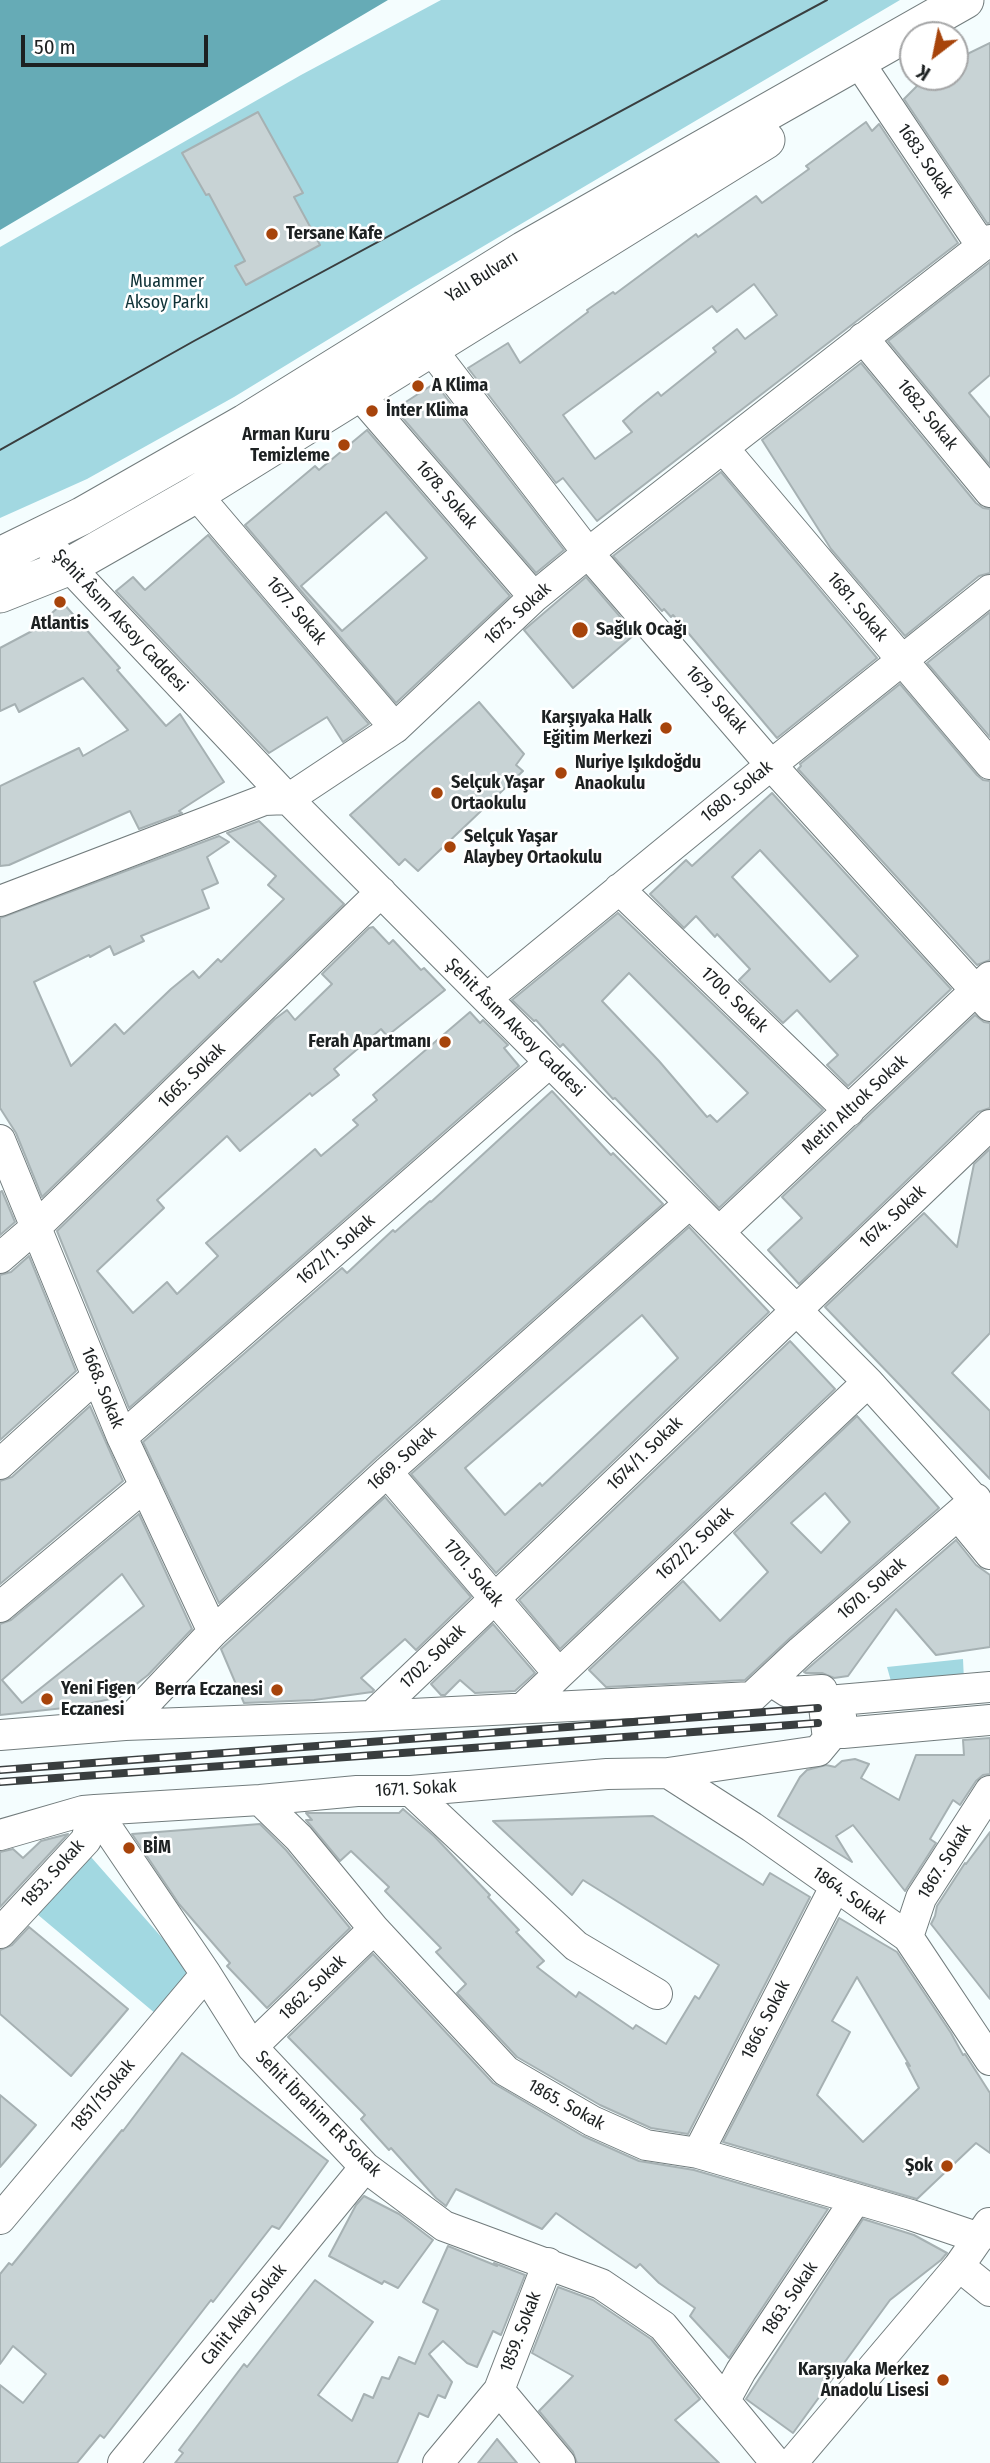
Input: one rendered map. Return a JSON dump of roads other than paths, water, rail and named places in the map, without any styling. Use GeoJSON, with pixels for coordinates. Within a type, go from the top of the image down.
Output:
{"type":"FeatureCollection","features":[{"type":"Feature","properties":{"kind":"main road","name":"Yalı Bulvarı"},"geometry":{"type":"LineString","coordinates":[[0,556],[41,538],[245,423],[524,250],[965,0]]}},
{"type":"Feature","properties":{"kind":"main road"},"geometry":{"type":"LineString","coordinates":[[969,22],[990,11]]}},
{"type":"Feature","properties":{"kind":"main road","name":"Yalı Bulvarı"},"geometry":{"type":"LineString","coordinates":[[0,594],[68,567],[196,494],[868,76],[899,59]]}},
{"type":"Feature","properties":{"kind":"street","name":"1683. Sokak"},"geometry":{"type":"LineString","coordinates":[[868,76],[986,242]]}},
{"type":"Feature","properties":{"kind":"street","name":"1675. Sokak"},"geometry":{"type":"LineString","coordinates":[[0,901],[264,800],[288,799],[395,728],[534,597],[986,242]]}},
{"type":"Feature","properties":{"kind":"street","name":"1682. Sokak"},"geometry":{"type":"LineString","coordinates":[[863,338],[990,492]]}},
{"type":"Feature","properties":{"kind":"street","name":"1679. Sokak"},"geometry":{"type":"LineString","coordinates":[[431,349],[588,553],[771,765],[985,991]]}},
{"type":"Feature","properties":{"kind":"street","name":"1678. Sokak"},"geometry":{"type":"LineString","coordinates":[[359,394],[534,597]]}},
{"type":"Feature","properties":{"kind":"street","name":"1681. Sokak"},"geometry":{"type":"LineString","coordinates":[[724,449],[990,764]]}},
{"type":"Feature","properties":{"kind":"street","name":"1677. Sokak"},"geometry":{"type":"LineString","coordinates":[[196,494],[395,728]]}},
{"type":"Feature","properties":{"kind":"street","name":"Şehit Âsım Aksoy Caddesi"},"geometry":{"type":"LineString","coordinates":[[41,538],[288,799],[867,1382],[974,1510],[990,1553]]}},
{"type":"Feature","properties":{"kind":"street","name":"1680. Sokak"},"geometry":{"type":"LineString","coordinates":[[487,998],[618,889],[990,590]]}},
{"type":"Feature","properties":{"kind":"street","name":"1700. Sokak"},"geometry":{"type":"LineString","coordinates":[[618,889],[849,1111]]}},
{"type":"Feature","properties":{"kind":"street","name":"1665. Sokak"},"geometry":{"type":"LineString","coordinates":[[0,1258],[36,1227],[381,892]]}},
{"type":"Feature","properties":{"kind":"street","name":"Metin Altıok Sokak"},"geometry":{"type":"LineString","coordinates":[[719,1232],[849,1111],[985,991]]}},
{"type":"Feature","properties":{"kind":"street","name":"1672/1. Sokak"},"geometry":{"type":"LineString","coordinates":[[122,1437],[549,1063]]}},
{"type":"Feature","properties":{"kind":"street","name":"1674. Sokak"},"geometry":{"type":"LineString","coordinates":[[796,1309],[990,1125]]}},
{"type":"Feature","properties":{"kind":"street","name":"1668. Sokak"},"geometry":{"type":"LineString","coordinates":[[0,1140],[122,1437],[212,1632]]}},
{"type":"Feature","properties":{"kind":"street","name":"1669. Sokak"},"geometry":{"type":"LineString","coordinates":[[125,1725],[212,1632],[387,1472],[690,1203]]}},
{"type":"Feature","properties":{"kind":"street","name":"1674/1. Sokak"},"geometry":{"type":"LineString","coordinates":[[494,1598],[796,1309]]}},
{"type":"Feature","properties":{"kind":"street"},"geometry":{"type":"LineString","coordinates":[[0,1464],[97,1376]]}},
{"type":"Feature","properties":{"kind":"street","name":"1672/2. Sokak"},"geometry":{"type":"LineString","coordinates":[[523,1709],[867,1382]]}},
{"type":"Feature","properties":{"kind":"street","name":"1701. Sokak"},"geometry":{"type":"LineString","coordinates":[[387,1472],[559,1674]]}},
{"type":"Feature","properties":{"kind":"street"},"geometry":{"type":"LineString","coordinates":[[0,1607],[145,1486]]}},
{"type":"Feature","properties":{"kind":"street","name":"1670. Sokak"},"geometry":{"type":"LineString","coordinates":[[771,1681],[801,1651],[974,1510]]}},
{"type":"Feature","properties":{"kind":"street","name":"1702. Sokak"},"geometry":{"type":"LineString","coordinates":[[372,1716],[494,1598]]}},
{"type":"Feature","properties":{"kind":"street"},"geometry":{"type":"LineString","coordinates":[[0,1735],[125,1725],[752,1697],[771,1681]]}},
{"type":"Feature","properties":{"kind":"street","name":"1671. Sokak"},"geometry":{"type":"LineString","coordinates":[[0,1835],[83,1811],[357,1791],[411,1791],[607,1774],[668,1773],[818,1751],[828,1740],[822,1690],[788,1692],[771,1681]]}},
{"type":"Feature","properties":{"kind":"street"},"geometry":{"type":"LineString","coordinates":[[990,1687],[839,1699],[844,1733],[990,1720]]}},
{"type":"Feature","properties":{"kind":"street","name":"1864. Sokak"},"geometry":{"type":"LineString","coordinates":[[668,1773],[752,1827],[908,1937],[990,2060]]}},
{"type":"Feature","properties":{"kind":"street"},"geometry":{"type":"LineString","coordinates":[[411,1791],[576,1946],[657,1994]]}},
{"type":"Feature","properties":{"kind":"street","name":"1867. Sokak"},"geometry":{"type":"LineString","coordinates":[[908,1937],[921,1898],[990,1791]]}},
{"type":"Feature","properties":{"kind":"street","name":"1865. Sokak"},"geometry":{"type":"LineString","coordinates":[[260,1800],[299,1838],[374,1929],[506,2071],[592,2121],[646,2145],[698,2153],[911,2215],[984,2230]]}},
{"type":"Feature","properties":{"kind":"street","name":"1853. Sokak"},"geometry":{"type":"LineString","coordinates":[[0,1933],[86,1840],[95,1810]]}},
{"type":"Feature","properties":{"kind":"street","name":"Sehit İbrahim ER Sokak"},"geometry":{"type":"LineString","coordinates":[[95,1810],[206,1973],[252,2048],[365,2167],[444,2226],[601,2284],[663,2326],[776,2463]]}},
{"type":"Feature","properties":{"kind":"street","name":"1866. Sokak"},"geometry":{"type":"LineString","coordinates":[[698,2153],[835,1887]]}},
{"type":"Feature","properties":{"kind":"street","name":"1862. Sokak"},"geometry":{"type":"LineString","coordinates":[[252,2048],[374,1929]]}},
{"type":"Feature","properties":{"kind":"street","name":"1851/1Sokak"},"geometry":{"type":"LineString","coordinates":[[0,2220],[206,1973]]}},
{"type":"Feature","properties":{"kind":"street","name":"Cahit Akay Sokak"},"geometry":{"type":"LineString","coordinates":[[123,2463],[365,2167]]}},
{"type":"Feature","properties":{"kind":"street","name":"1863. Sokak"},"geometry":{"type":"LineString","coordinates":[[725,2400],[741,2371],[856,2199]]}},
{"type":"Feature","properties":{"kind":"street"},"geometry":{"type":"LineString","coordinates":[[792,2463],[959,2266],[984,2230]]}},
{"type":"Feature","properties":{"kind":"street","name":"1859. Sokak"},"geometry":{"type":"LineString","coordinates":[[548,2263],[499,2390],[560,2463]]}},
{"type":"Feature","properties":{"kind":"street"},"geometry":{"type":"LineString","coordinates":[[959,2266],[990,2291]]}},
{"type":"Feature","properties":{"kind":"street"},"geometry":{"type":"LineString","coordinates":[[438,2463],[499,2390]]}},
{"type":"Feature","properties":{"kind":"tram line"},"geometry":{"type":"LineString","coordinates":[[0,450],[194,341],[827,0]]}},
{"type":"Feature","properties":{"kind":"railway"},"geometry":{"type":"LineString","coordinates":[[0,1770],[818,1708]]}},
{"type":"Feature","properties":{"kind":"railway"},"geometry":{"type":"LineString","coordinates":[[0,1782],[818,1723]]}},
{"type":"Feature","properties":{"kind":"place","name":"Tersane Kafe"},"geometry":{"type":"Point","coordinates":[272,234]}},
{"type":"Feature","properties":{"kind":"place","name":"A Klima"},"geometry":{"type":"Point","coordinates":[418,386]}},
{"type":"Feature","properties":{"kind":"place","name":"İnter Klima"},"geometry":{"type":"Point","coordinates":[372,411]}},
{"type":"Feature","properties":{"kind":"place","name":"Arman Kuru Temizleme"},"geometry":{"type":"Point","coordinates":[344,445]}},
{"type":"Feature","properties":{"kind":"place","name":"Atlantis"},"geometry":{"type":"Point","coordinates":[60,602]}},
{"type":"Feature","properties":{"kind":"place","name":"Sağlık Ocağı"},"geometry":{"type":"Point","coordinates":[580,630]}},
{"type":"Feature","properties":{"kind":"place","name":"Karşıyaka Halk Eğitim Merkezi"},"geometry":{"type":"Point","coordinates":[666,728]}},
{"type":"Feature","properties":{"kind":"place","name":"Nuriye Işıkdoğdu Anaokulu"},"geometry":{"type":"Point","coordinates":[561,773]}},
{"type":"Feature","properties":{"kind":"place","name":"Selçuk Yaşar Ortaokulu"},"geometry":{"type":"Point","coordinates":[437,793]}},
{"type":"Feature","properties":{"kind":"place","name":"Selçuk Yaşar Alaybey Ortaokulu"},"geometry":{"type":"Point","coordinates":[450,847]}},
{"type":"Feature","properties":{"kind":"place","name":"Ferah Apartmanı"},"geometry":{"type":"Point","coordinates":[445,1042]}},
{"type":"Feature","properties":{"kind":"place","name":"Berra Eczanesi"},"geometry":{"type":"Point","coordinates":[277,1690]}},
{"type":"Feature","properties":{"kind":"place","name":"Yeni Figen Eczanesi"},"geometry":{"type":"Point","coordinates":[47,1699]}},
{"type":"Feature","properties":{"kind":"place","name":"BİM"},"geometry":{"type":"Point","coordinates":[129,1848]}},
{"type":"Feature","properties":{"kind":"place","name":"Şok"},"geometry":{"type":"Point","coordinates":[947,2166]}},
{"type":"Feature","properties":{"kind":"place","name":"Karşıyaka Merkez Anadolu Lisesi"},"geometry":{"type":"Point","coordinates":[943,2380]}},
{"type":"Feature","properties":{"kind":"park label","name":"Muammer Aksoy Parkı"},"geometry":{"type":"Point","coordinates":[167,292]}}]}
